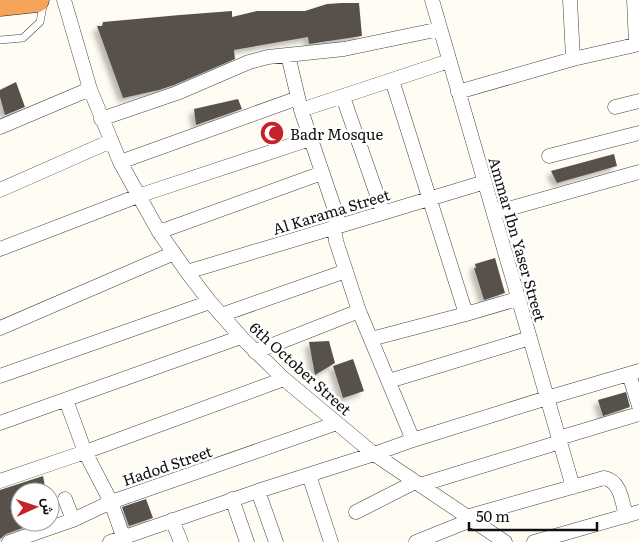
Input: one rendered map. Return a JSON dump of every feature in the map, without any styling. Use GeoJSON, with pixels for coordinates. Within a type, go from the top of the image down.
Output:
{"type":"FeatureCollection","features":[{"type":"Feature","properties":{"kind":"highway"},"geometry":{"type":"LineString","coordinates":[[2,3],[37,0]]}},
{"type":"Feature","properties":{"kind":"street","name":"6th October Street"},"geometry":{"type":"LineString","coordinates":[[64,0],[90,89],[120,162],[159,232],[210,302],[255,352],[284,379],[374,454],[505,542]]}},
{"type":"Feature","properties":{"kind":"street","name":"Ammar Ibn Yaser Street"},"geometry":{"type":"LineString","coordinates":[[432,0],[517,299],[573,486]]}},
{"type":"Feature","properties":{"kind":"street"},"geometry":{"type":"LineString","coordinates":[[570,0],[573,59]]}},
{"type":"Feature","properties":{"kind":"street"},"geometry":{"type":"LineString","coordinates":[[458,92],[573,59],[638,44],[634,0]]}},
{"type":"Feature","properties":{"kind":"street"},"geometry":{"type":"LineString","coordinates":[[101,119],[177,92],[249,62],[268,57],[344,49],[440,28]]}},
{"type":"Feature","properties":{"kind":"street"},"geometry":{"type":"LineString","coordinates":[[288,55],[299,104],[337,216],[334,236],[359,311],[413,440]]}},
{"type":"Feature","properties":{"kind":"street"},"geometry":{"type":"LineString","coordinates":[[120,162],[299,104],[343,97],[449,61]]}},
{"type":"Feature","properties":{"kind":"street"},"geometry":{"type":"LineString","coordinates":[[392,80],[466,314]]}},
{"type":"Feature","properties":{"kind":"street"},"geometry":{"type":"LineString","coordinates":[[0,127],[90,89]]}},
{"type":"Feature","properties":{"kind":"street"},"geometry":{"type":"LineString","coordinates":[[343,97],[383,212]]}},
{"type":"Feature","properties":{"kind":"street"},"geometry":{"type":"LineString","coordinates":[[615,107],[639,100]]}},
{"type":"Feature","properties":{"kind":"street"},"geometry":{"type":"LineString","coordinates":[[549,156],[639,133]]}},
{"type":"Feature","properties":{"kind":"street"},"geometry":{"type":"LineString","coordinates":[[0,249],[138,196],[310,139]]}},
{"type":"Feature","properties":{"kind":"street"},"geometry":{"type":"LineString","coordinates":[[0,190],[111,141]]}},
{"type":"Feature","properties":{"kind":"street"},"geometry":{"type":"LineString","coordinates":[[494,213],[639,172]]}},
{"type":"Feature","properties":{"kind":"street"},"geometry":{"type":"LineString","coordinates":[[159,232],[322,173]]}},
{"type":"Feature","properties":{"kind":"street","name":"Al Karama Street"},"geometry":{"type":"LineString","coordinates":[[187,272],[484,182]]}},
{"type":"Feature","properties":{"kind":"street"},"geometry":{"type":"LineString","coordinates":[[0,328],[174,253]]}},
{"type":"Feature","properties":{"kind":"street"},"geometry":{"type":"LineString","coordinates":[[221,315],[346,271]]}},
{"type":"Feature","properties":{"kind":"street"},"geometry":{"type":"LineString","coordinates":[[371,339],[517,299]]}},
{"type":"Feature","properties":{"kind":"street"},"geometry":{"type":"LineString","coordinates":[[0,376],[210,302]]}},
{"type":"Feature","properties":{"kind":"street"},"geometry":{"type":"LineString","coordinates":[[255,352],[359,311]]}},
{"type":"Feature","properties":{"kind":"street"},"geometry":{"type":"LineString","coordinates":[[0,423],[241,337]]}},
{"type":"Feature","properties":{"kind":"street"},"geometry":{"type":"LineString","coordinates":[[388,381],[530,338]]}},
{"type":"Feature","properties":{"kind":"street"},"geometry":{"type":"LineString","coordinates":[[110,542],[125,540],[172,520],[413,440],[634,373],[639,406]]}},
{"type":"Feature","properties":{"kind":"street"},"geometry":{"type":"LineString","coordinates":[[0,481],[284,379]]}},
{"type":"Feature","properties":{"kind":"street"},"geometry":{"type":"LineString","coordinates":[[66,400],[85,452],[111,502],[125,540]]}},
{"type":"Feature","properties":{"kind":"street"},"geometry":{"type":"LineString","coordinates":[[356,512],[417,484],[639,414]]}},
{"type":"Feature","properties":{"kind":"street","name":"Hadod Street"},"geometry":{"type":"LineString","coordinates":[[9,542],[33,538],[111,502],[337,423]]}},
{"type":"Feature","properties":{"kind":"street"},"geometry":{"type":"LineString","coordinates":[[309,475],[331,542]]}},
{"type":"Feature","properties":{"kind":"street"},"geometry":{"type":"LineString","coordinates":[[416,542],[468,518],[604,478],[612,480],[617,486],[633,514],[534,542]]}},
{"type":"Feature","properties":{"kind":"street"},"geometry":{"type":"LineString","coordinates":[[258,491],[276,542]]}},
{"type":"Feature","properties":{"kind":"street"},"geometry":{"type":"LineString","coordinates":[[66,499],[73,520]]}},
{"type":"Feature","properties":{"kind":"street"},"geometry":{"type":"LineString","coordinates":[[232,500],[247,542]]}},
{"type":"Feature","properties":{"kind":"street"},"geometry":{"type":"LineString","coordinates":[[172,520],[181,542]]}},
{"type":"Feature","properties":{"kind":"lane"},"geometry":{"type":"LineString","coordinates":[[0,40],[23,38],[40,22],[44,0]]}},
{"type":"Feature","properties":{"kind":"building"},"geometry":{"type":"Polygon","coordinates":[[[359,3],[362,36],[309,44],[308,37],[234,50],[235,59],[174,85],[123,98],[97,26],[102,26],[103,22],[232,11],[232,17],[257,11],[305,11],[327,4],[359,3]]]}},
{"type":"Feature","properties":{"kind":"building"},"geometry":{"type":"Polygon","coordinates":[[[16,82],[25,107],[5,115],[0,90],[16,82]]]}},
{"type":"Feature","properties":{"kind":"building"},"geometry":{"type":"Polygon","coordinates":[[[238,99],[242,109],[196,125],[194,109],[238,99]]]}},
{"type":"Feature","properties":{"kind":"building"},"geometry":{"type":"Polygon","coordinates":[[[614,154],[617,166],[557,183],[551,171],[614,154]]]}},
{"type":"Feature","properties":{"kind":"building"},"geometry":{"type":"Polygon","coordinates":[[[495,258],[505,293],[484,300],[474,268],[476,268],[475,264],[495,258]]]}},
{"type":"Feature","properties":{"kind":"building"},"geometry":{"type":"Polygon","coordinates":[[[329,341],[335,363],[315,375],[309,342],[329,341]]]}},
{"type":"Feature","properties":{"kind":"building"},"geometry":{"type":"Polygon","coordinates":[[[353,359],[364,391],[343,398],[333,366],[353,359]]]}},
{"type":"Feature","properties":{"kind":"building"},"geometry":{"type":"Polygon","coordinates":[[[626,392],[630,407],[603,416],[598,400],[626,392]]]}},
{"type":"Feature","properties":{"kind":"building"},"geometry":{"type":"Polygon","coordinates":[[[43,476],[44,482],[25,482],[43,476]]]}},
{"type":"Feature","properties":{"kind":"building"},"geometry":{"type":"Polygon","coordinates":[[[10,487],[10,532],[12,532],[0,539],[0,490],[10,487]]]}},
{"type":"Feature","properties":{"kind":"building"},"geometry":{"type":"Polygon","coordinates":[[[146,499],[153,518],[129,526],[122,507],[146,499]]]}},
{"type":"Feature","properties":{"kind":"place","name":"Badr Mosque"},"geometry":{"type":"Point","coordinates":[272,133]}}]}
